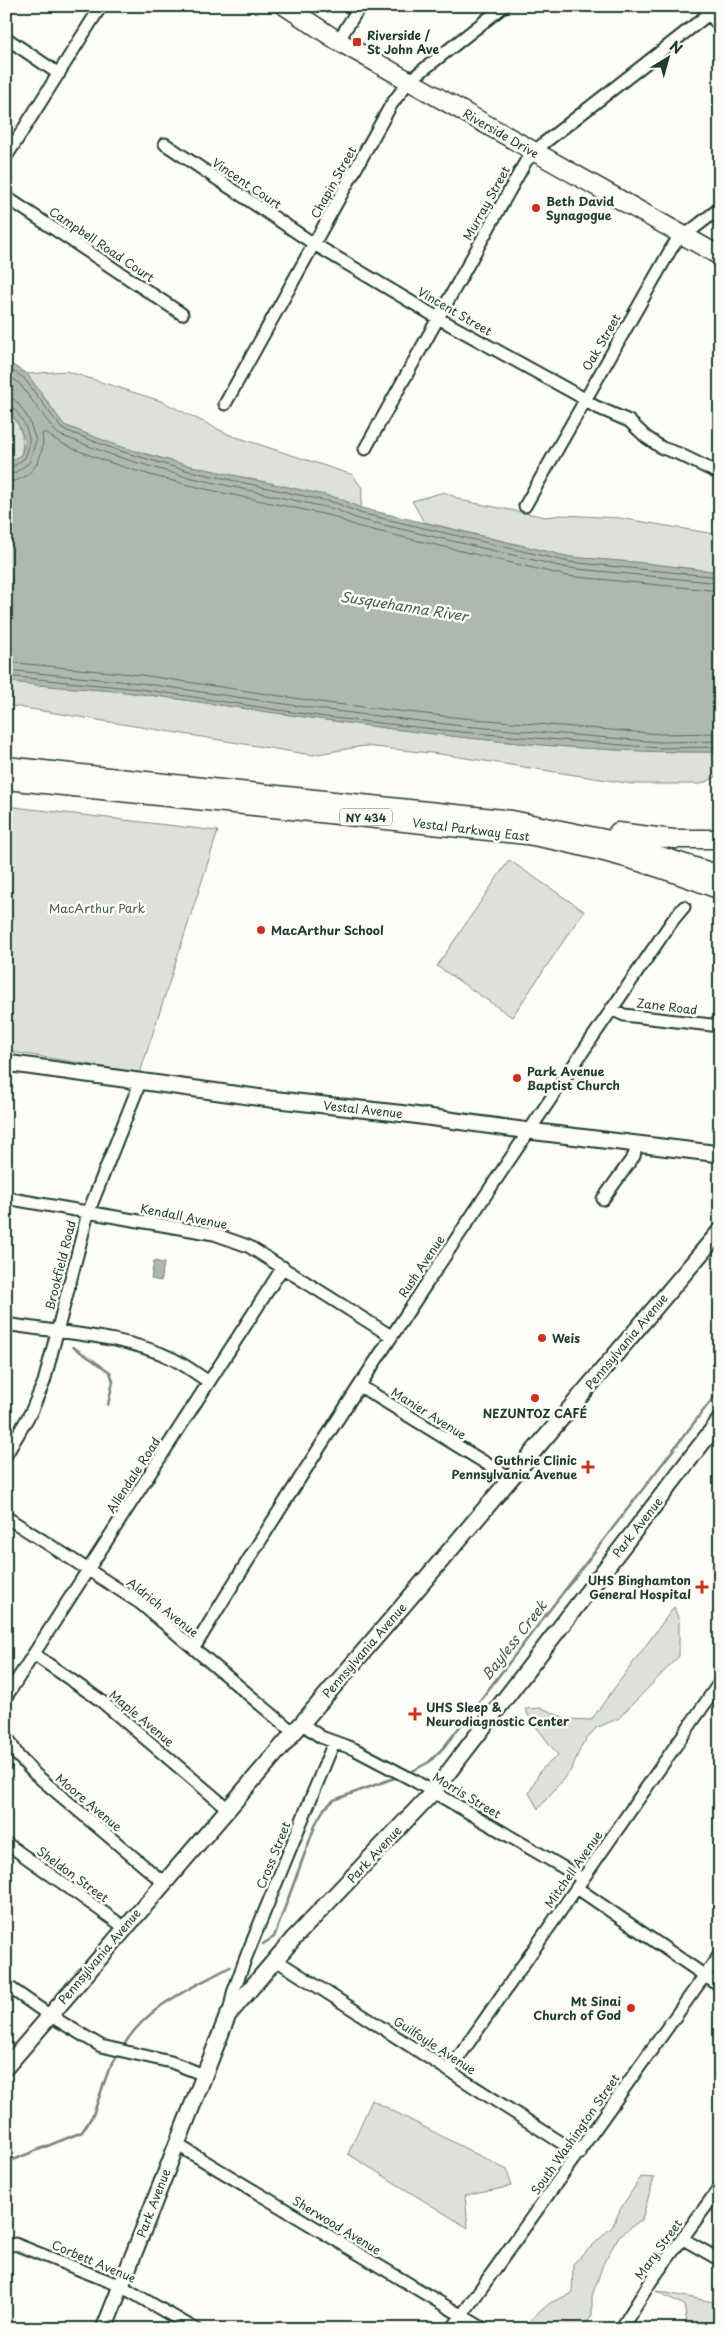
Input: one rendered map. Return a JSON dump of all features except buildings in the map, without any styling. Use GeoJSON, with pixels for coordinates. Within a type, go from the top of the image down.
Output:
{"type":"FeatureCollection","features":[{"type":"Feature","properties":{"kind":"main road","name":"Riverside Drive"},"geometry":{"type":"LineString","coordinates":[[285,6],[338,41],[720,256]]}},
{"type":"Feature","properties":{"kind":"main road","name":"Vestal Parkway East"},"geometry":{"type":"LineString","coordinates":[[6,766],[488,816],[552,826],[624,844],[716,885]]}},
{"type":"Feature","properties":{"kind":"main road","name":"Vestal Parkway East"},"geometry":{"type":"LineString","coordinates":[[6,780],[527,835],[609,853],[716,885]]}},
{"type":"Feature","properties":{"kind":"main road"},"geometry":{"type":"LineString","coordinates":[[552,826],[560,821],[651,837],[682,840],[720,839]]}},
{"type":"Feature","properties":{"kind":"street"},"geometry":{"type":"LineString","coordinates":[[6,158],[101,6]]}},
{"type":"Feature","properties":{"kind":"street"},"geometry":{"type":"LineString","coordinates":[[338,41],[360,6]]}},
{"type":"Feature","properties":{"kind":"street","name":"Chapin Street"},"geometry":{"type":"LineString","coordinates":[[225,404],[391,105],[409,81],[504,6]]}},
{"type":"Feature","properties":{"kind":"street","name":"Murray Street"},"geometry":{"type":"LineString","coordinates":[[365,449],[518,174],[534,152],[706,10],[720,6]]}},
{"type":"Feature","properties":{"kind":"street"},"geometry":{"type":"LineString","coordinates":[[706,10],[720,27]]}},
{"type":"Feature","properties":{"kind":"street"},"geometry":{"type":"LineString","coordinates":[[6,38],[59,74]]}},
{"type":"Feature","properties":{"kind":"street","name":"Vincent Court"},"geometry":{"type":"LineString","coordinates":[[165,144],[314,244]]}},
{"type":"Feature","properties":{"kind":"street","name":"Campbell Road Court"},"geometry":{"type":"LineString","coordinates":[[6,197],[182,314]]}},
{"type":"Feature","properties":{"kind":"street","name":"Oak Street"},"geometry":{"type":"LineString","coordinates":[[525,506],[662,262],[675,243],[720,208]]}},
{"type":"Feature","properties":{"kind":"street","name":"Vincent Street"},"geometry":{"type":"LineString","coordinates":[[314,244],[438,318],[585,399],[594,406],[629,421],[646,437],[662,448],[677,453],[720,474]]}},
{"type":"Feature","properties":{"kind":"street","name":"Rush Avenue"},"geometry":{"type":"LineString","coordinates":[[194,1648],[391,1336],[611,1009],[684,907]]}},
{"type":"Feature","properties":{"kind":"street","name":"Zane Road"},"geometry":{"type":"LineString","coordinates":[[611,1009],[624,1015],[720,1026]]}},
{"type":"Feature","properties":{"kind":"street","name":"Vestal Avenue"},"geometry":{"type":"LineString","coordinates":[[6,1062],[90,1076],[141,1080],[270,1099],[406,1114],[720,1154]]}},
{"type":"Feature","properties":{"kind":"street","name":"Brookfield Road"},"geometry":{"type":"LineString","coordinates":[[6,1455],[31,1412],[44,1382],[88,1212],[141,1080]]}},
{"type":"Feature","properties":{"kind":"street"},"geometry":{"type":"LineString","coordinates":[[603,1199],[634,1156],[637,1144]]}},
{"type":"Feature","properties":{"kind":"street","name":"Kendall Avenue"},"geometry":{"type":"LineString","coordinates":[[6,1198],[224,1236],[248,1246],[391,1336]]}},
{"type":"Feature","properties":{"kind":"street","name":"Pennsylvania Avenue"},"geometry":{"type":"LineString","coordinates":[[6,2066],[297,1728],[720,1231]]}},
{"type":"Feature","properties":{"kind":"street","name":"Allendale Road"},"geometry":{"type":"LineString","coordinates":[[6,1697],[35,1655],[88,1569],[283,1267]]}},
{"type":"Feature","properties":{"kind":"street"},"geometry":{"type":"LineString","coordinates":[[6,1324],[108,1340],[146,1349],[171,1358],[209,1382]]}},
{"type":"Feature","properties":{"kind":"street","name":"Manier Avenue"},"geometry":{"type":"LineString","coordinates":[[360,1386],[510,1478]]}},
{"type":"Feature","properties":{"kind":"street","name":"Park Avenue"},"geometry":{"type":"LineString","coordinates":[[104,2329],[228,2015],[276,1960],[434,1791],[720,1420]]}},
{"type":"Feature","properties":{"kind":"street","name":"Aldrich Avenue"},"geometry":{"type":"LineString","coordinates":[[6,1517],[140,1604],[297,1728]]}},
{"type":"Feature","properties":{"kind":"street","name":"Maple Avenue"},"geometry":{"type":"LineString","coordinates":[[35,1655],[100,1700],[227,1808]]}},
{"type":"Feature","properties":{"kind":"street","name":"Mitchell Avenue"},"geometry":{"type":"LineString","coordinates":[[449,2070],[720,1682]]}},
{"type":"Feature","properties":{"kind":"street"},"geometry":{"type":"LineString","coordinates":[[297,1728],[334,1742]]}},
{"type":"Feature","properties":{"kind":"street","name":"Moore Avenue"},"geometry":{"type":"LineString","coordinates":[[6,1735],[18,1756],[35,1774],[163,1882]]}},
{"type":"Feature","properties":{"kind":"street","name":"Morris Street"},"geometry":{"type":"LineString","coordinates":[[334,1742],[354,1749],[434,1791],[580,1884],[720,1986]]}},
{"type":"Feature","properties":{"kind":"street","name":"Cross Street"},"geometry":{"type":"LineString","coordinates":[[228,2015],[233,1993],[246,1956],[334,1742]]}},
{"type":"Feature","properties":{"kind":"street","name":"Sheldon Street"},"geometry":{"type":"LineString","coordinates":[[6,1843],[124,1927]]}},
{"type":"Feature","properties":{"kind":"street","name":"South Washington Street"},"geometry":{"type":"LineString","coordinates":[[452,2329],[579,2154],[720,1954]]}},
{"type":"Feature","properties":{"kind":"street","name":"Guilfoyle Avenue"},"geometry":{"type":"LineString","coordinates":[[276,1960],[579,2154]]}},
{"type":"Feature","properties":{"kind":"street"},"geometry":{"type":"LineString","coordinates":[[6,1985],[49,2015],[101,2046],[171,2062],[204,2075]]}},
{"type":"Feature","properties":{"kind":"street","name":"Sherwood Avenue"},"geometry":{"type":"LineString","coordinates":[[176,2144],[484,2329]]}},
{"type":"Feature","properties":{"kind":"street","name":"Mary Street"},"geometry":{"type":"LineString","coordinates":[[621,2329],[633,2306],[720,2187]]}},
{"type":"Feature","properties":{"kind":"street"},"geometry":{"type":"LineString","coordinates":[[683,2239],[720,2260]]}},
{"type":"Feature","properties":{"kind":"street","name":"Corbett Avenue"},"geometry":{"type":"LineString","coordinates":[[6,2247],[15,2244],[122,2286],[195,2329]]}},
{"type":"Feature","properties":{"kind":"green space"},"geometry":{"type":"Polygon","coordinates":[[[66,371],[161,401],[230,435],[353,475],[362,488],[361,508],[338,498],[182,464],[118,446],[64,425],[27,374],[66,371]]]}},
{"type":"Feature","properties":{"kind":"green space"},"geometry":{"type":"Polygon","coordinates":[[[6,406],[22,435],[21,455],[8,464],[6,463],[6,406]]]}},
{"type":"Feature","properties":{"kind":"green space"},"geometry":{"type":"Polygon","coordinates":[[[444,492],[464,501],[546,517],[562,515],[620,518],[720,535],[720,572],[570,557],[424,522],[412,501],[444,492]]]}},
{"type":"Feature","properties":{"kind":"green space"},"geometry":{"type":"Polygon","coordinates":[[[6,681],[142,694],[430,734],[575,747],[647,751],[720,752],[720,775],[701,784],[633,784],[440,754],[364,746],[312,755],[6,705],[6,681]]]}},
{"type":"Feature","properties":{"kind":"green space","name":"MacArthur Park"},"geometry":{"type":"Polygon","coordinates":[[[6,806],[218,831],[140,1073],[6,1051],[6,806]]]}},
{"type":"Feature","properties":{"kind":"green space"},"geometry":{"type":"Polygon","coordinates":[[[509,860],[584,911],[512,1017],[437,966],[509,860]]]}},
{"type":"Feature","properties":{"kind":"green space"},"geometry":{"type":"Polygon","coordinates":[[[674,1607],[679,1621],[679,1656],[619,1718],[596,1728],[582,1745],[571,1770],[538,1809],[529,1793],[540,1771],[558,1755],[531,1720],[525,1709],[542,1708],[567,1719],[591,1720],[674,1607]]]}},
{"type":"Feature","properties":{"kind":"green space"},"geometry":{"type":"Polygon","coordinates":[[[372,2100],[507,2170],[512,2186],[465,2196],[468,2228],[348,2154],[372,2100]]]}},
{"type":"Feature","properties":{"kind":"green space"},"geometry":{"type":"Polygon","coordinates":[[[641,2177],[654,2178],[642,2219],[619,2236],[603,2264],[592,2296],[592,2315],[583,2329],[529,2329],[529,2321],[550,2303],[572,2293],[573,2264],[612,2227],[621,2208],[641,2177]]]}},
{"type":"Feature","properties":{"kind":"green space"},"geometry":{"type":"Polygon","coordinates":[[[656,2291],[719,2303],[720,2329],[688,2329],[684,2305],[656,2291]]]}},
{"type":"Feature","properties":{"kind":"water","name":"Susquehanna River"},"geometry":{"type":"Polygon","coordinates":[[[6,361],[27,374],[64,425],[118,446],[182,464],[338,498],[361,508],[570,557],[720,572],[720,752],[647,751],[575,747],[430,734],[142,694],[6,681],[6,463],[21,455],[25,441],[18,424],[6,406],[6,361]]]}},
{"type":"Feature","properties":{"kind":"water"},"geometry":{"type":"Polygon","coordinates":[[[154,1261],[164,1263],[161,1281],[151,1279],[154,1261]]]}},
{"type":"Feature","properties":{"kind":"waterway"},"geometry":{"type":"LineString","coordinates":[[73,1347],[110,1372],[113,1381],[108,1405]]}},
{"type":"Feature","properties":{"kind":"waterway","name":"Bayless Creek"},"geometry":{"type":"LineString","coordinates":[[409,1773],[429,1762],[444,1747],[720,1389]]}},
{"type":"Feature","properties":{"kind":"waterway","name":"Bayless Creek"},"geometry":{"type":"LineString","coordinates":[[263,1944],[274,1937],[316,1823],[324,1809],[334,1800],[397,1777]]}},
{"type":"Feature","properties":{"kind":"waterway","name":"Bayless Creek"},"geometry":{"type":"LineString","coordinates":[[122,2048],[132,2033],[156,2010],[184,1991],[230,1967]]}},
{"type":"Feature","properties":{"kind":"waterway","name":"Bayless Creek"},"geometry":{"type":"LineString","coordinates":[[6,2165],[13,2160],[82,2132],[93,2115],[109,2069],[119,2053]]}},
{"type":"Feature","properties":{"kind":"place","name":"Riverside / St John Ave"},"geometry":{"type":"Point","coordinates":[357,42]}},
{"type":"Feature","properties":{"kind":"place","name":"Beth David Synagogue"},"geometry":{"type":"Point","coordinates":[536,208]}},
{"type":"Feature","properties":{"kind":"place","name":"MacArthur School"},"geometry":{"type":"Point","coordinates":[261,930]}},
{"type":"Feature","properties":{"kind":"place","name":"Park Avenue Baptist Church"},"geometry":{"type":"Point","coordinates":[517,1078]}},
{"type":"Feature","properties":{"kind":"place","name":"Weis"},"geometry":{"type":"Point","coordinates":[542,1338]}},
{"type":"Feature","properties":{"kind":"place","name":"NEZUNTOZ CAFÉ"},"geometry":{"type":"Point","coordinates":[535,1398]}},
{"type":"Feature","properties":{"kind":"place","name":"Guthrie Clinic Pennsylvania Avenue"},"geometry":{"type":"Point","coordinates":[588,1467]}},
{"type":"Feature","properties":{"kind":"place","name":"UHS Binghamton General Hospital"},"geometry":{"type":"Point","coordinates":[702,1587]}},
{"type":"Feature","properties":{"kind":"place","name":"UHS Sleep & Neurodiagnostic Center"},"geometry":{"type":"Point","coordinates":[415,1714]}},
{"type":"Feature","properties":{"kind":"place","name":"Mt Sinai Church of God"},"geometry":{"type":"Point","coordinates":[631,2008]}}]}
